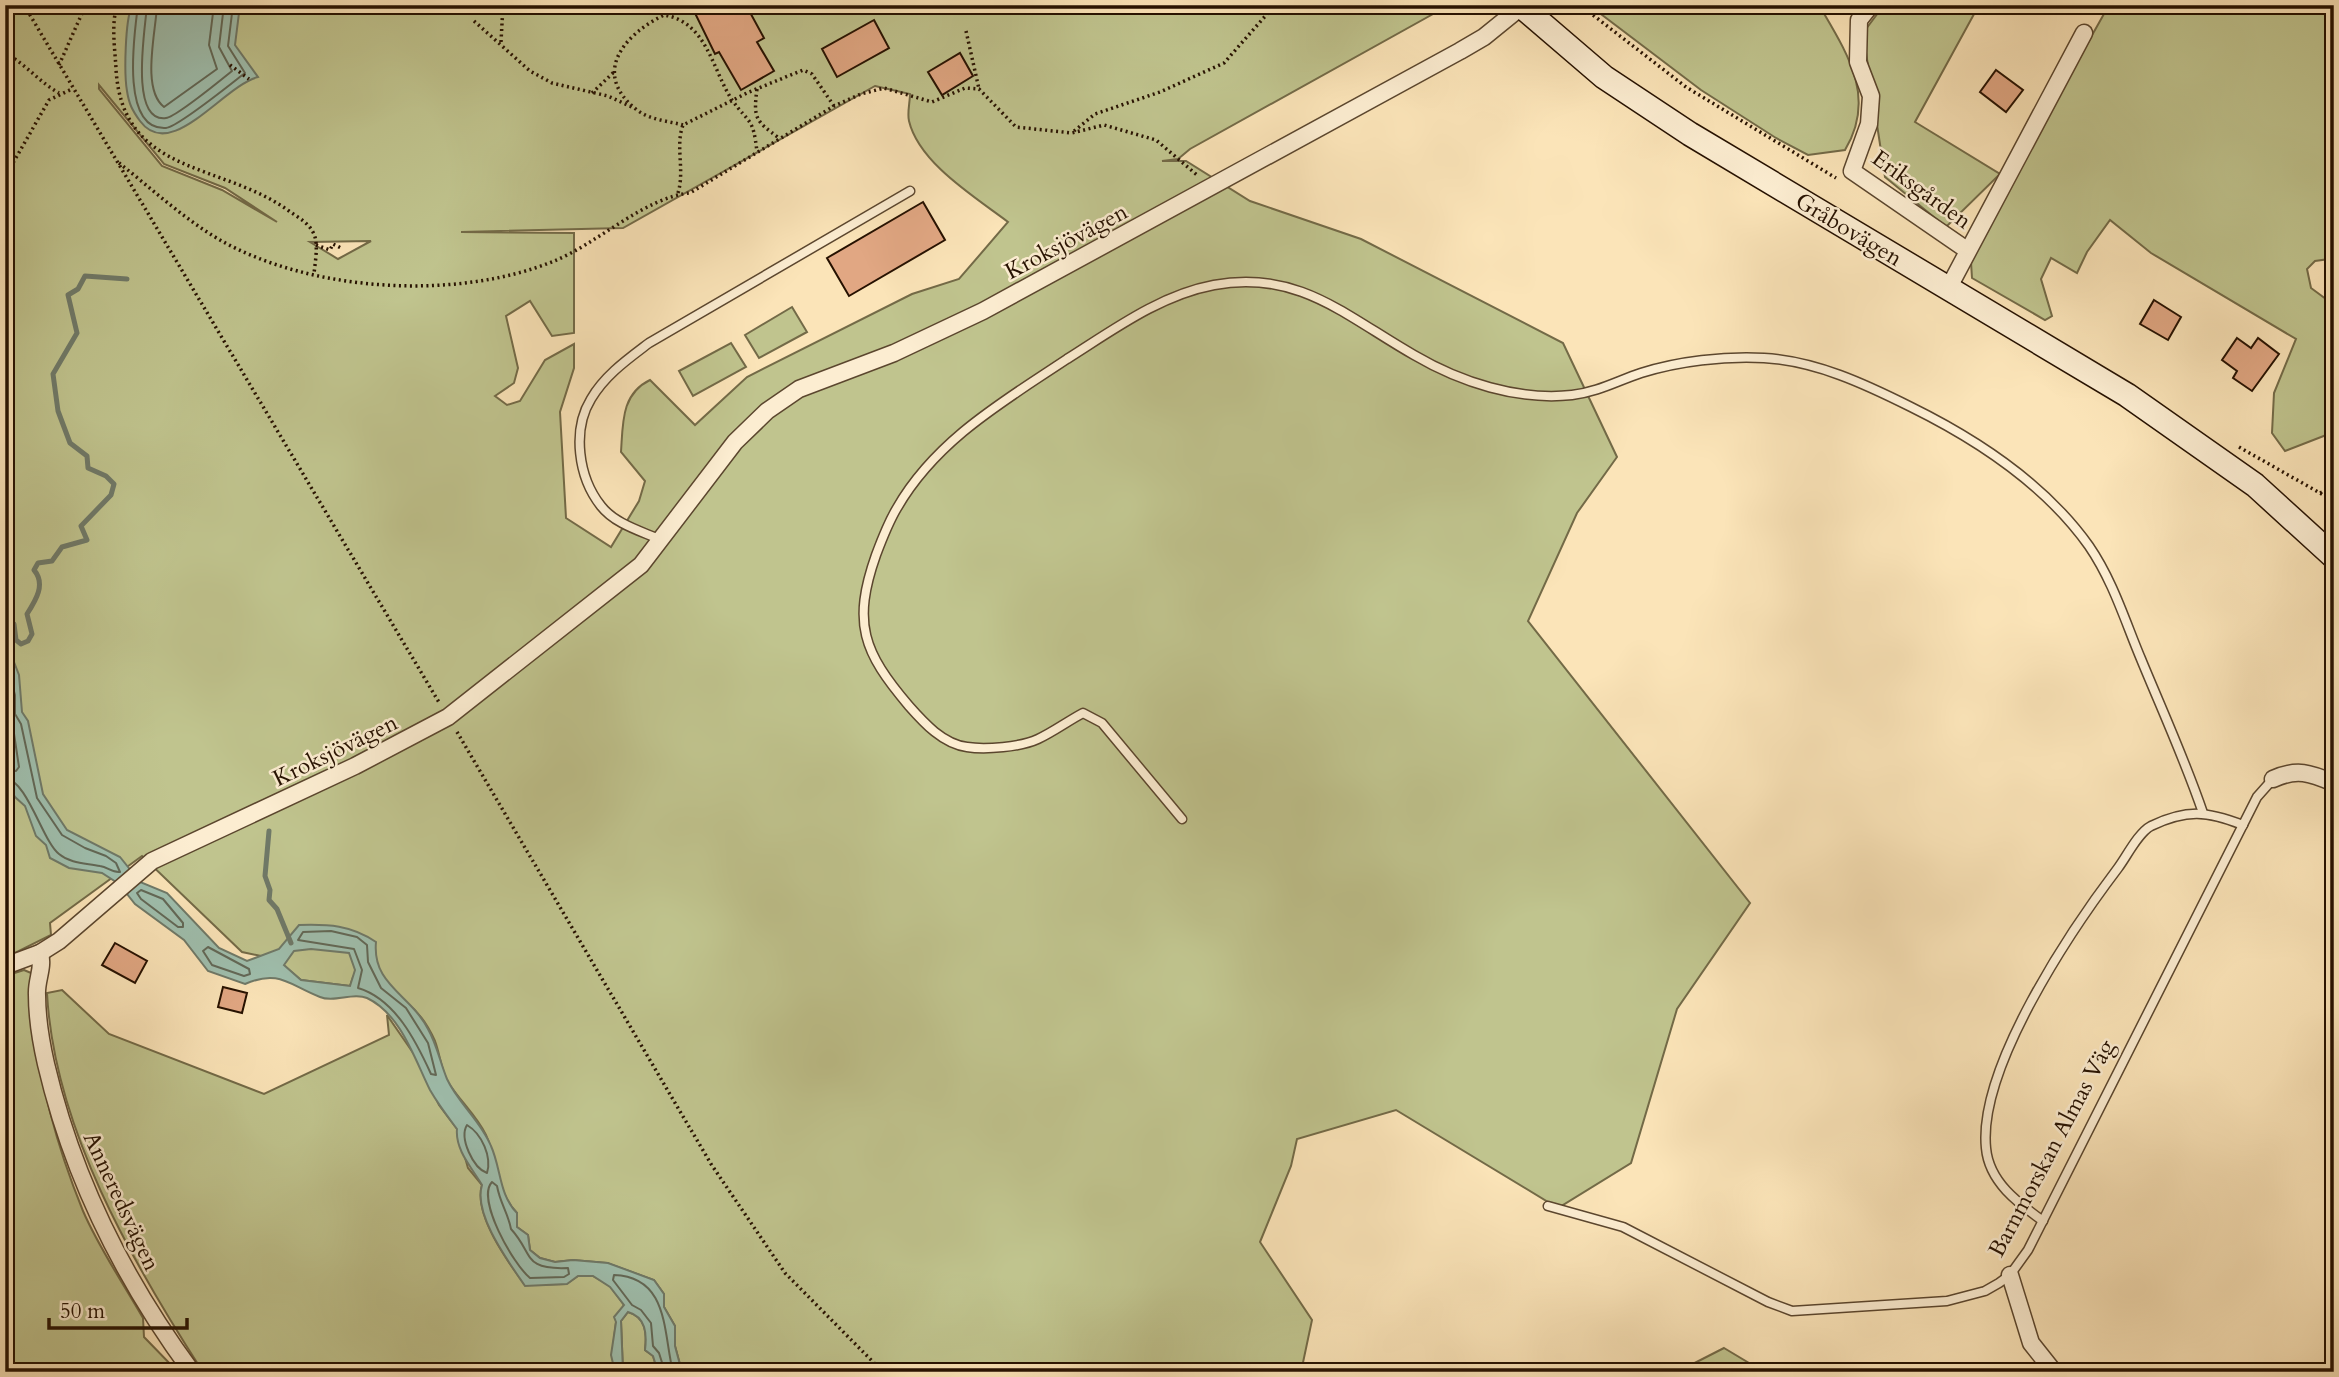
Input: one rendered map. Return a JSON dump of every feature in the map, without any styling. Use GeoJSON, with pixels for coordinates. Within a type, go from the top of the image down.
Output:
{"type":"FeatureCollection","features":[{"type":"Feature","properties":{"kind":"main road","name":"Gråbovägen"},"geometry":{"type":"LineString","coordinates":[[1520,6],[1615,85],[1690,134],[2127,395],[2255,485],[2334,557]]}},
{"type":"Feature","properties":{"kind":"main road","name":"Gråbovägen"},"geometry":{"type":"LineString","coordinates":[[2188,439],[2334,573]]}},
{"type":"Feature","properties":{"kind":"street","name":"Eriksgården"},"geometry":{"type":"LineString","coordinates":[[1871,5],[1859,20],[1858,62],[1871,96],[1869,124],[1852,171],[1967,250]]}},
{"type":"Feature","properties":{"kind":"street","name":"Kroksjövägen"},"geometry":{"type":"LineString","coordinates":[[5,966],[40,953],[152,862],[355,766],[448,717],[612,591],[641,565],[735,442],[767,411],[799,390],[894,353],[984,311],[1460,51],[1484,37],[1520,6]]}},
{"type":"Feature","properties":{"kind":"street","name":"Eriksgården"},"geometry":{"type":"LineString","coordinates":[[1948,289],[2084,33]]}},
{"type":"Feature","properties":{"kind":"street","name":"Barnmorskan Almas Väg"},"geometry":{"type":"LineString","coordinates":[[2273,779],[2290,771],[2307,771],[2334,783]]}},
{"type":"Feature","properties":{"kind":"street","name":"Anneredsvägen"},"geometry":{"type":"LineString","coordinates":[[40,953],[43,962],[36,992],[46,1062],[70,1150],[112,1244],[147,1305],[192,1372]]}},
{"type":"Feature","properties":{"kind":"street"},"geometry":{"type":"LineString","coordinates":[[2010,1275],[2031,1343],[2054,1372]]}},
{"type":"Feature","properties":{"kind":"lane"},"geometry":{"type":"LineString","coordinates":[[661,540],[622,524],[601,507],[589,484],[578,439],[582,419],[591,398],[613,370],[649,343],[910,191]]}},
{"type":"Feature","properties":{"kind":"lane"},"geometry":{"type":"LineString","coordinates":[[1182,819],[1102,723],[1083,713],[1035,741],[962,747],[937,734],[900,695],[869,648],[862,602],[884,534],[898,505],[944,446],[1018,392],[1137,316],[1193,289],[1238,282],[1260,282],[1313,294],[1417,357],[1499,390],[1542,396],[1569,395],[1600,390],[1640,374],[1683,363],[1762,358],[1803,363],[1833,372],[1957,430],[2014,470],[2063,515],[2090,547],[2117,596],[2203,813]]}},
{"type":"Feature","properties":{"kind":"lane","name":"Barnmorskan Almas Väg"},"geometry":{"type":"LineString","coordinates":[[1548,1206],[1623,1227],[1768,1302],[1793,1311],[1947,1301],[1985,1291],[2010,1275],[2028,1250],[2257,797],[2273,779]]}},
{"type":"Feature","properties":{"kind":"lane"},"geometry":{"type":"LineString","coordinates":[[2043,1221],[2011,1197],[1991,1169],[1986,1149],[1987,1113],[2001,1068],[2043,979],[2079,919],[2148,827],[2191,812],[2243,825]]}},
{"type":"Feature","properties":{"kind":"path"},"geometry":{"type":"LineString","coordinates":[[24,5],[711,1164],[785,1273],[883,1372]]}},
{"type":"Feature","properties":{"kind":"path"},"geometry":{"type":"LineString","coordinates":[[117,5],[113,18],[117,80],[128,120],[135,131],[162,153],[272,197],[311,228],[316,244],[314,274]]}},
{"type":"Feature","properties":{"kind":"path"},"geometry":{"type":"LineString","coordinates":[[501,44],[503,5]]}},
{"type":"Feature","properties":{"kind":"path"},"geometry":{"type":"LineString","coordinates":[[1072,132],[1095,114],[1160,92],[1224,63],[1275,5]]}},
{"type":"Feature","properties":{"kind":"path"},"geometry":{"type":"LineString","coordinates":[[2316,5],[2334,18]]}},
{"type":"Feature","properties":{"kind":"path"},"geometry":{"type":"LineString","coordinates":[[60,65],[84,9]]}},
{"type":"Feature","properties":{"kind":"path"},"geometry":{"type":"LineString","coordinates":[[636,109],[623,92],[615,71],[618,54],[627,39],[664,15],[679,18],[697,33],[733,100],[749,117],[757,152]]}},
{"type":"Feature","properties":{"kind":"path"},"geometry":{"type":"LineString","coordinates":[[474,21],[530,71],[552,83],[608,96],[652,118],[684,125]]}},
{"type":"Feature","properties":{"kind":"path"},"geometry":{"type":"LineString","coordinates":[[966,31],[979,89],[1016,127],[1072,132],[1104,125],[1156,140],[1212,188]]}},
{"type":"Feature","properties":{"kind":"path"},"geometry":{"type":"LineString","coordinates":[[5,53],[20,61],[47,86],[59,93]]}},
{"type":"Feature","properties":{"kind":"path"},"geometry":{"type":"LineString","coordinates":[[230,65],[249,79]]}},
{"type":"Feature","properties":{"kind":"path"},"geometry":{"type":"LineString","coordinates":[[678,194],[682,179],[680,134],[684,125],[733,100],[803,70],[812,74],[831,97],[834,107]]}},
{"type":"Feature","properties":{"kind":"path"},"geometry":{"type":"LineString","coordinates":[[593,93],[615,71]]}},
{"type":"Feature","properties":{"kind":"path"},"geometry":{"type":"LineString","coordinates":[[116,161],[219,239],[266,260],[345,281],[412,286],[466,284],[508,276],[555,261],[678,194],[690,193],[834,107],[884,88],[932,102],[965,88],[979,89]]}},
{"type":"Feature","properties":{"kind":"path"},"geometry":{"type":"LineString","coordinates":[[5,177],[49,100],[72,89]]}},
{"type":"Feature","properties":{"kind":"path"},"geometry":{"type":"LineString","coordinates":[[757,89],[755,116],[759,124],[779,138]]}},
{"type":"Feature","properties":{"kind":"path"},"geometry":{"type":"LineString","coordinates":[[316,244],[330,250],[333,244],[341,248]]}},
{"type":"Feature","properties":{"kind":"path"},"geometry":{"type":"LineString","coordinates":[[2320,494],[2334,487]]}},
{"type":"Feature","properties":{"kind":"green space"},"geometry":{"type":"Polygon","coordinates":[[[5,5],[1432,5],[1433,14],[1190,149],[1178,159],[1162,161],[1186,161],[1250,201],[1361,239],[1563,343],[1617,457],[1577,513],[1528,621],[1750,903],[1677,1009],[1631,1163],[1558,1208],[1396,1110],[1297,1139],[1291,1166],[1260,1242],[1312,1320],[1301,1372],[682,1372],[675,1346],[675,1326],[664,1307],[664,1294],[654,1280],[607,1263],[573,1260],[555,1262],[540,1258],[530,1250],[528,1235],[517,1227],[517,1213],[502,1187],[486,1135],[448,1082],[428,1027],[420,1015],[402,999],[353,977],[350,986],[301,980],[283,965],[285,961],[242,952],[142,856],[50,923],[51,935],[5,958],[5,5]],[[99,85],[99,89],[162,166],[222,190],[277,222],[225,188],[164,164],[99,85]],[[875,86],[623,228],[461,232],[574,233],[574,333],[552,336],[530,301],[506,316],[518,368],[514,383],[495,396],[507,405],[520,401],[545,360],[574,344],[574,368],[560,412],[566,518],[611,547],[639,501],[645,481],[621,452],[625,410],[641,386],[650,380],[695,425],[747,377],[912,294],[959,279],[1008,222],[950,178],[924,151],[909,121],[910,94],[875,86]],[[371,241],[310,242],[338,259],[371,241]]]}},
{"type":"Feature","properties":{"kind":"green space"},"geometry":{"type":"Polygon","coordinates":[[[1589,5],[1819,5],[1848,58],[1858,93],[1854,131],[1845,150],[1808,155],[1776,138],[1701,90],[1589,5]]]}},
{"type":"Feature","properties":{"kind":"green space"},"geometry":{"type":"Polygon","coordinates":[[[1884,5],[1979,5],[1915,122],[2000,174],[1946,227],[1885,177],[1863,33],[1884,5]]]}},
{"type":"Feature","properties":{"kind":"green space"},"geometry":{"type":"Polygon","coordinates":[[[2109,5],[2334,5],[2334,233],[2329,259],[2315,261],[2307,269],[2311,288],[2334,305],[2334,432],[2285,451],[2272,433],[2274,393],[2296,339],[2151,253],[2110,220],[2087,252],[2077,273],[2051,258],[2041,279],[2052,316],[2045,320],[1972,278],[1971,262],[1987,222],[2109,5]]]}},
{"type":"Feature","properties":{"kind":"green space"},"geometry":{"type":"Polygon","coordinates":[[[792,307],[807,332],[759,358],[745,335],[792,307]]]}},
{"type":"Feature","properties":{"kind":"green space"},"geometry":{"type":"Polygon","coordinates":[[[731,343],[746,367],[693,396],[679,371],[731,343]]]}},
{"type":"Feature","properties":{"kind":"green space"},"geometry":{"type":"Polygon","coordinates":[[[24,970],[31,973],[35,1034],[53,1124],[83,1211],[143,1318],[144,1337],[178,1372],[5,1372],[5,976],[24,970]]]}},
{"type":"Feature","properties":{"kind":"green space"},"geometry":{"type":"Polygon","coordinates":[[[62,990],[109,1034],[264,1094],[389,1035],[387,1015],[418,1060],[439,1105],[457,1129],[468,1168],[482,1185],[481,1197],[487,1223],[525,1285],[566,1284],[578,1276],[593,1276],[610,1286],[624,1305],[616,1322],[612,1355],[615,1372],[203,1372],[124,1239],[81,1143],[64,1093],[53,1043],[47,993],[62,990]]]}},
{"type":"Feature","properties":{"kind":"green space"},"geometry":{"type":"Polygon","coordinates":[[[628,1312],[639,1318],[644,1326],[645,1350],[653,1356],[658,1372],[623,1372],[621,1321],[628,1312]]]}},
{"type":"Feature","properties":{"kind":"green space"},"geometry":{"type":"Polygon","coordinates":[[[1724,1348],[1764,1372],[1677,1372],[1724,1348]]]}},
{"type":"Feature","properties":{"kind":"water"},"geometry":{"type":"Polygon","coordinates":[[[132,5],[240,5],[235,45],[258,77],[244,83],[182,128],[167,133],[153,132],[135,114],[127,91],[126,48],[132,5]]]}},
{"type":"Feature","properties":{"kind":"water"},"geometry":{"type":"Polygon","coordinates":[[[5,639],[19,675],[22,712],[28,721],[43,794],[67,830],[120,857],[140,882],[167,893],[219,948],[247,961],[279,949],[299,925],[339,927],[358,932],[376,942],[376,957],[380,969],[420,1017],[431,1035],[452,1088],[487,1137],[507,1198],[517,1213],[517,1227],[528,1235],[530,1250],[540,1258],[555,1262],[573,1260],[608,1263],[654,1280],[664,1294],[664,1307],[675,1326],[675,1346],[682,1372],[658,1372],[653,1356],[645,1350],[646,1338],[642,1322],[628,1312],[621,1321],[623,1372],[615,1372],[611,1355],[616,1322],[614,1317],[624,1305],[610,1287],[593,1276],[578,1276],[567,1284],[525,1286],[487,1223],[481,1197],[482,1185],[461,1151],[457,1129],[430,1090],[398,1026],[379,1005],[362,996],[325,999],[275,978],[245,984],[208,971],[184,940],[135,904],[119,884],[102,873],[69,868],[50,858],[46,845],[36,836],[25,806],[15,797],[8,785],[5,768],[5,639]],[[311,949],[294,951],[284,965],[301,980],[350,986],[355,970],[349,953],[311,949]]]}},
{"type":"Feature","properties":{"kind":"building"},"geometry":{"type":"Polygon","coordinates":[[[691,5],[746,5],[764,38],[757,42],[774,71],[741,90],[719,52],[715,54],[691,5]]]}},
{"type":"Feature","properties":{"kind":"building"},"geometry":{"type":"Polygon","coordinates":[[[874,20],[889,48],[837,77],[822,49],[874,20]]]}},
{"type":"Feature","properties":{"kind":"building"},"geometry":{"type":"Polygon","coordinates":[[[960,53],[973,76],[942,95],[928,72],[960,53]]]}},
{"type":"Feature","properties":{"kind":"building"},"geometry":{"type":"Polygon","coordinates":[[[1996,70],[2023,90],[2006,112],[1980,92],[1996,70]]]}},
{"type":"Feature","properties":{"kind":"building"},"geometry":{"type":"Polygon","coordinates":[[[923,202],[945,240],[849,296],[827,258],[923,202]]]}},
{"type":"Feature","properties":{"kind":"building"},"geometry":{"type":"Polygon","coordinates":[[[2154,300],[2181,317],[2168,340],[2140,324],[2154,300]]]}},
{"type":"Feature","properties":{"kind":"building"},"geometry":{"type":"Polygon","coordinates":[[[2237,338],[2251,348],[2258,338],[2279,354],[2252,391],[2233,378],[2237,371],[2222,360],[2237,338]]]}},
{"type":"Feature","properties":{"kind":"building"},"geometry":{"type":"Polygon","coordinates":[[[115,943],[147,961],[135,983],[102,965],[115,943]]]}},
{"type":"Feature","properties":{"kind":"building"},"geometry":{"type":"Polygon","coordinates":[[[223,987],[247,993],[242,1013],[218,1007],[223,987]]]}},
{"type":"Feature","properties":{"kind":"waterway"},"geometry":{"type":"LineString","coordinates":[[5,140],[12,138]]}},
{"type":"Feature","properties":{"kind":"waterway"},"geometry":{"type":"LineString","coordinates":[[5,624],[14,624],[16,640],[21,644],[28,641],[32,634],[27,614],[39,586],[38,575],[34,570],[38,563],[52,561],[62,547],[87,540],[81,526],[111,495],[114,484],[106,476],[88,468],[87,456],[70,443],[58,411],[53,374],[77,333],[68,295],[78,289],[85,276],[127,279]]}},
{"type":"Feature","properties":{"kind":"waterway"},"geometry":{"type":"LineString","coordinates":[[269,831],[265,876],[270,890],[269,900],[277,909],[291,943]]}}]}
